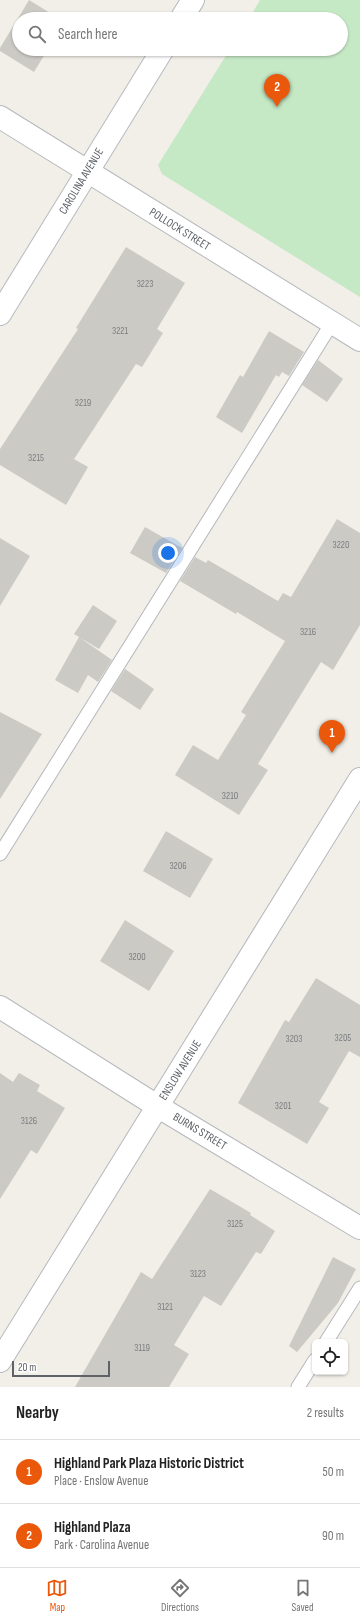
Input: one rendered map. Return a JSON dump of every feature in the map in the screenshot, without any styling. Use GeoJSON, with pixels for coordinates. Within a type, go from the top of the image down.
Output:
{"type":"FeatureCollection","features":[{"type":"Feature","properties":{"kind":"street"},"geometry":{"type":"LineString","coordinates":[[186,12],[193,0]]}},
{"type":"Feature","properties":{"kind":"street","name":"CAROLINA AVENUE"},"geometry":{"type":"LineString","coordinates":[[0,314],[159,56]]}},
{"type":"Feature","properties":{"kind":"street","name":"POLLOCK STREET"},"geometry":{"type":"LineString","coordinates":[[0,117],[360,340]]}},
{"type":"Feature","properties":{"kind":"street","name":"ENSLOW AVENUE"},"geometry":{"type":"LineString","coordinates":[[0,1361],[360,779]]}},
{"type":"Feature","properties":{"kind":"street","name":"BURNS STREET"},"geometry":{"type":"LineString","coordinates":[[0,1007],[157,1106],[360,1228]]}},
{"type":"Feature","properties":{"kind":"lane"},"geometry":{"type":"LineString","coordinates":[[0,854],[332,323]]}},
{"type":"Feature","properties":{"kind":"lane"},"geometry":{"type":"LineString","coordinates":[[328,1339],[360,1288]]}},
{"type":"Feature","properties":{"kind":"lane"},"geometry":{"type":"LineString","coordinates":[[298,1387],[312,1365]]}},
{"type":"Feature","properties":{"kind":"green space"},"geometry":{"type":"Polygon","coordinates":[[[260,0],[360,0],[360,297],[162,174],[158,165],[226,56],[348,56],[348,12],[253,12],[260,0]]]}},
{"type":"Feature","properties":{"kind":"building"},"geometry":{"type":"Polygon","coordinates":[[[29,0],[49,12],[22,12],[29,0]]]}},
{"type":"Feature","properties":{"kind":"building"},"geometry":{"type":"Polygon","coordinates":[[[12,28],[12,56],[44,56],[34,72],[0,51],[0,48],[12,28]]]}},
{"type":"Feature","properties":{"kind":"building"},"geometry":{"type":"Polygon","coordinates":[[[126,247],[185,283],[157,329],[163,333],[142,367],[136,364],[74,459],[88,467],[66,505],[0,465],[0,449],[78,329],[76,328],[126,247]]]}},
{"type":"Feature","properties":{"kind":"building"},"geometry":{"type":"Polygon","coordinates":[[[269,331],[304,352],[289,376],[282,372],[279,377],[276,375],[242,433],[216,417],[240,375],[243,377],[269,331]]]}},
{"type":"Feature","properties":{"kind":"building"},"geometry":{"type":"Polygon","coordinates":[[[318,360],[343,379],[327,402],[302,385],[318,360]]]}},
{"type":"Feature","properties":{"kind":"building"},"geometry":{"type":"Polygon","coordinates":[[[337,519],[360,533],[360,625],[333,670],[321,662],[258,764],[268,770],[239,815],[175,775],[193,745],[218,760],[246,715],[241,712],[285,641],[237,612],[236,614],[180,581],[195,557],[206,563],[208,560],[278,601],[283,593],[291,597],[337,519]]]}},
{"type":"Feature","properties":{"kind":"building"},"geometry":{"type":"Polygon","coordinates":[[[145,527],[182,548],[166,573],[130,553],[145,527]]]}},
{"type":"Feature","properties":{"kind":"building"},"geometry":{"type":"Polygon","coordinates":[[[0,538],[30,556],[0,606],[0,538]]]}},
{"type":"Feature","properties":{"kind":"building"},"geometry":{"type":"Polygon","coordinates":[[[93,605],[117,621],[99,649],[74,634],[93,605]]]}},
{"type":"Feature","properties":{"kind":"building"},"geometry":{"type":"Polygon","coordinates":[[[79,637],[112,660],[98,682],[88,675],[78,693],[55,680],[79,637]]]}},
{"type":"Feature","properties":{"kind":"building"},"geometry":{"type":"Polygon","coordinates":[[[125,669],[154,689],[140,710],[111,691],[125,669]]]}},
{"type":"Feature","properties":{"kind":"building"},"geometry":{"type":"Polygon","coordinates":[[[0,712],[42,734],[0,799],[0,712]]]}},
{"type":"Feature","properties":{"kind":"building"},"geometry":{"type":"Polygon","coordinates":[[[166,831],[213,859],[190,898],[143,871],[166,831]]]}},
{"type":"Feature","properties":{"kind":"building"},"geometry":{"type":"Polygon","coordinates":[[[125,920],[174,951],[149,991],[100,961],[125,920]]]}},
{"type":"Feature","properties":{"kind":"building"},"geometry":{"type":"Polygon","coordinates":[[[316,978],[360,1005],[360,1057],[349,1051],[319,1102],[329,1108],[307,1144],[238,1103],[285,1020],[289,1022],[316,978]]]}},
{"type":"Feature","properties":{"kind":"building"},"geometry":{"type":"Polygon","coordinates":[[[0,1073],[13,1082],[19,1073],[40,1085],[37,1091],[65,1108],[37,1154],[31,1150],[0,1199],[0,1073]]]}},
{"type":"Feature","properties":{"kind":"building"},"geometry":{"type":"Polygon","coordinates":[[[210,1189],[251,1213],[250,1215],[275,1231],[261,1254],[256,1252],[221,1306],[204,1296],[174,1345],[189,1354],[169,1387],[75,1387],[141,1272],[152,1279],[210,1189]]]}},
{"type":"Feature","properties":{"kind":"building"},"geometry":{"type":"Polygon","coordinates":[[[333,1257],[356,1269],[338,1303],[297,1352],[289,1346],[333,1257]]]}},
{"type":"Feature","properties":{"kind":"place","name":"Highland Plaza"},"geometry":{"type":"Point","coordinates":[277,107]}},
{"type":"Feature","properties":{"kind":"place","name":"Highland Park Plaza Historic District"},"geometry":{"type":"Point","coordinates":[332,753]}}]}
